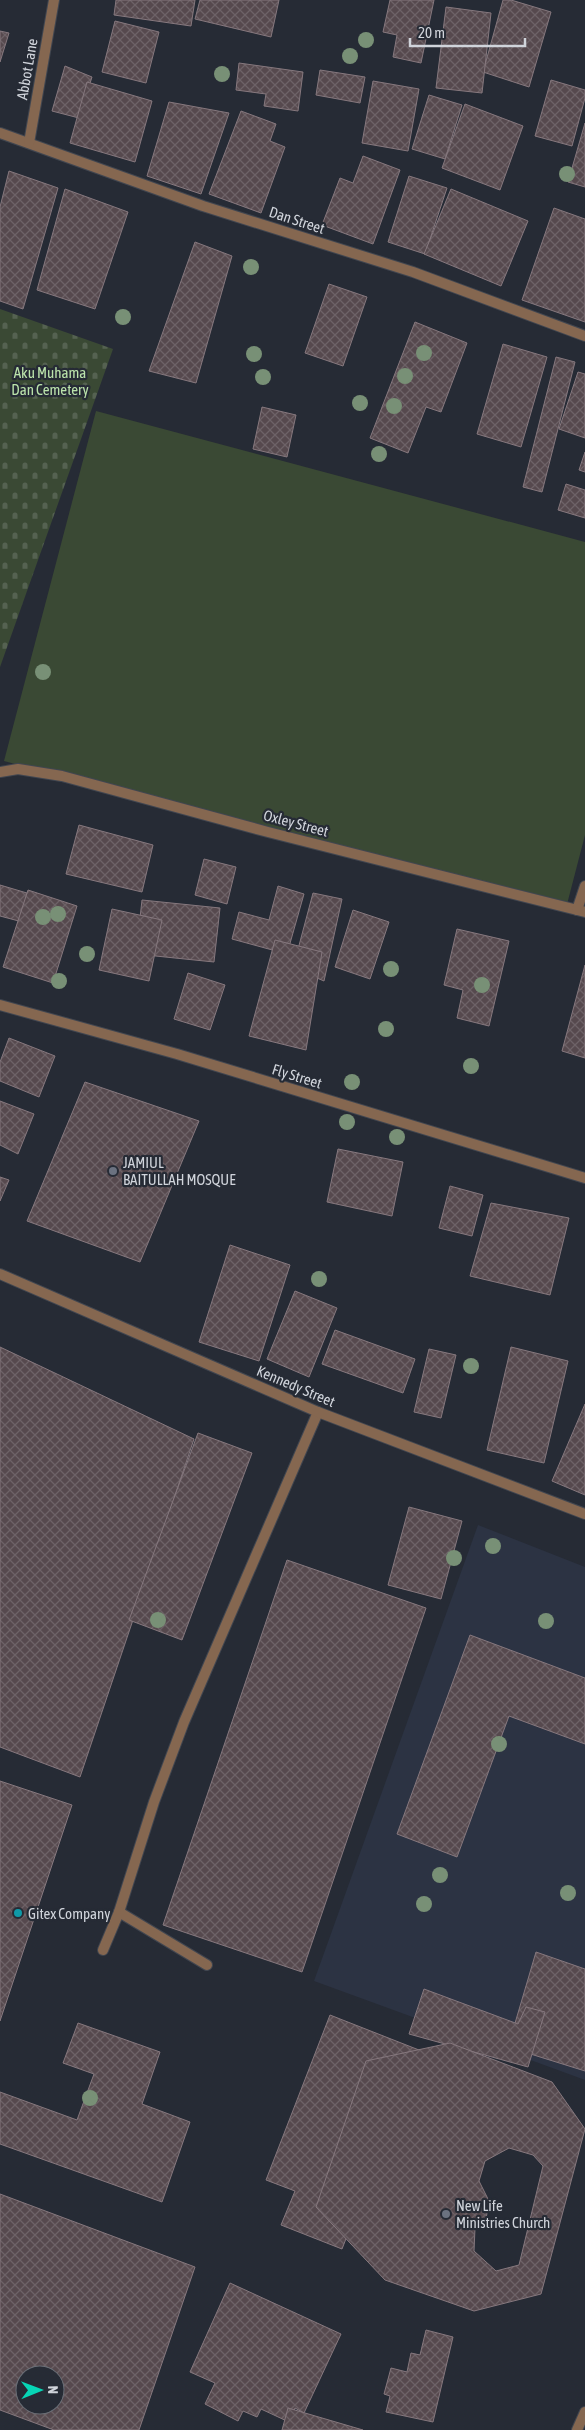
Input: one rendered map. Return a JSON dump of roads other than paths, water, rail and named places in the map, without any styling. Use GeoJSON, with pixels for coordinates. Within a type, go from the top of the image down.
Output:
{"type":"FeatureCollection","features":[{"type":"Feature","properties":{"kind":"street","name":"Abbot Lane"},"geometry":{"type":"LineString","coordinates":[[29,143],[54,0]]}},
{"type":"Feature","properties":{"kind":"street","name":"Dan Street"},"geometry":{"type":"LineString","coordinates":[[0,133],[203,206],[413,272],[585,336]]}},
{"type":"Feature","properties":{"kind":"street","name":"Oxley Street"},"geometry":{"type":"LineString","coordinates":[[0,772],[18,769],[62,776],[268,832],[581,911]]}},
{"type":"Feature","properties":{"kind":"street"},"geometry":{"type":"LineString","coordinates":[[581,911],[585,886]]}},
{"type":"Feature","properties":{"kind":"street","name":"Fly Street"},"geometry":{"type":"LineString","coordinates":[[0,1005],[177,1054],[585,1178]]}},
{"type":"Feature","properties":{"kind":"street","name":"Kennedy Street"},"geometry":{"type":"LineString","coordinates":[[0,1274],[318,1412],[585,1514]]}},
{"type":"Feature","properties":{"kind":"street"},"geometry":{"type":"LineString","coordinates":[[103,1950],[119,1912],[154,1802],[184,1722],[318,1412]]}},
{"type":"Feature","properties":{"kind":"street"},"geometry":{"type":"LineString","coordinates":[[119,1912],[207,1965]]}},
{"type":"Feature","properties":{"kind":"street"},"geometry":{"type":"LineString","coordinates":[[577,2430],[585,2412]]}},
{"type":"Feature","properties":{"kind":"place","name":"JAMIUL BAITULLAH MOSQUE"},"geometry":{"type":"Point","coordinates":[113,1171]}},
{"type":"Feature","properties":{"kind":"place","name":"Gitex Company"},"geometry":{"type":"Point","coordinates":[18,1913]}},
{"type":"Feature","properties":{"kind":"place","name":"New Life Ministries Church"},"geometry":{"type":"Point","coordinates":[446,2214]}},
{"type":"Feature","properties":{"kind":"park label","name":"Aku Muhama Dan Cemetery"},"geometry":{"type":"Point","coordinates":[50,380]}}]}
